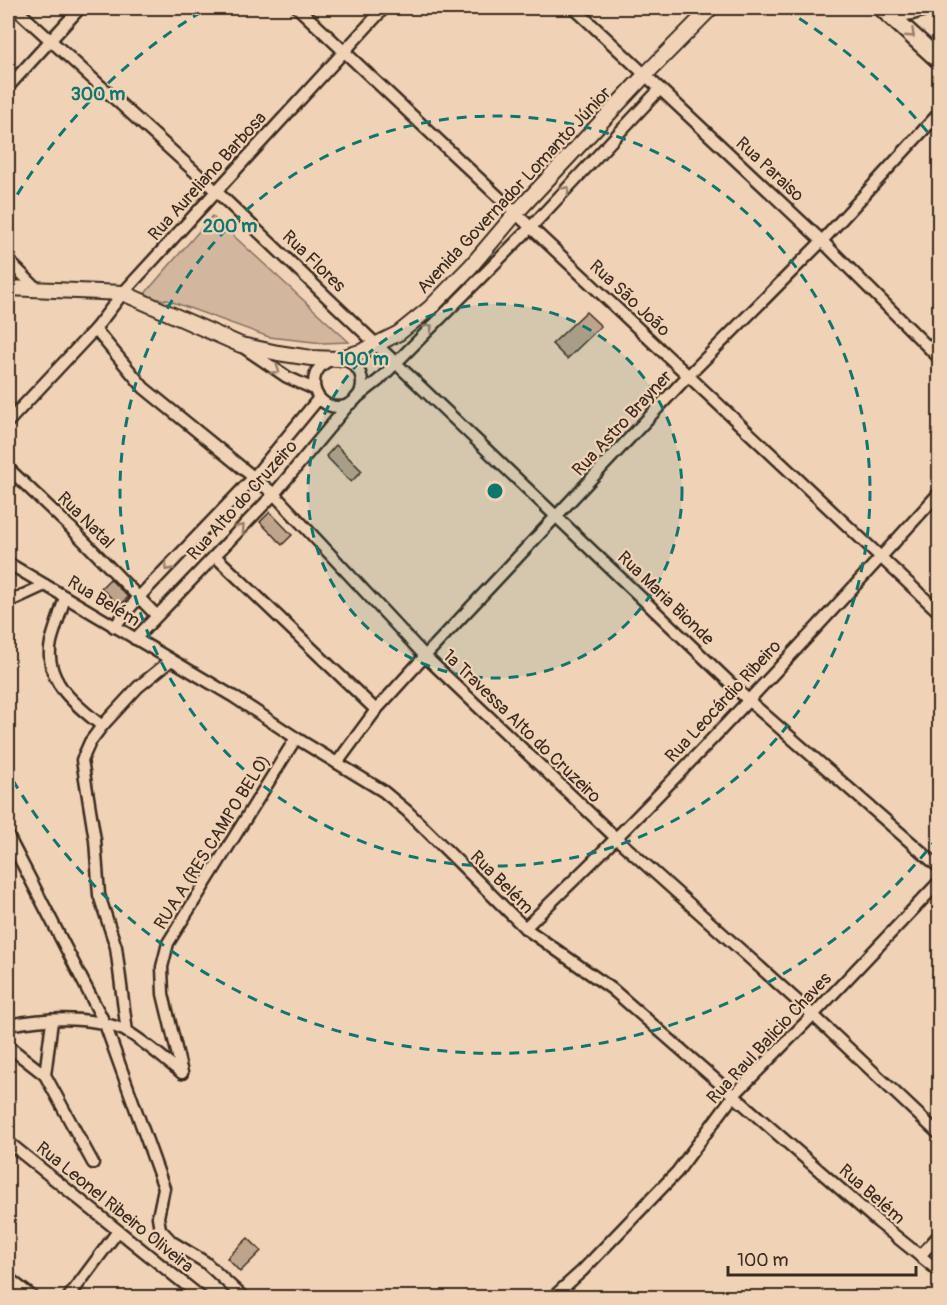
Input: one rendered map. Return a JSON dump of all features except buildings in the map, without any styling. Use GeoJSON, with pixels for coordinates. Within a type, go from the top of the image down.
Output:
{"type":"FeatureCollection","features":[{"type":"Feature","properties":{"kind":"main road","name":"Avenida Governador Lomanto Júnior"},"geometry":{"type":"LineString","coordinates":[[8,288],[123,293],[241,345],[311,358],[338,359],[363,351],[399,333],[430,308],[645,75],[711,8]]}},
{"type":"Feature","properties":{"kind":"main road"},"geometry":{"type":"LineString","coordinates":[[886,11],[912,11],[922,8]]}},
{"type":"Feature","properties":{"kind":"main road"},"geometry":{"type":"LineString","coordinates":[[886,11],[939,61]]}},
{"type":"Feature","properties":{"kind":"street","name":"Rua Flores"},"geometry":{"type":"LineString","coordinates":[[15,8],[216,190],[377,344]]}},
{"type":"Feature","properties":{"kind":"street"},"geometry":{"type":"LineString","coordinates":[[8,87],[80,8]]}},
{"type":"Feature","properties":{"kind":"street","name":"Rua São João"},"geometry":{"type":"LineString","coordinates":[[298,8],[939,614]]}},
{"type":"Feature","properties":{"kind":"street","name":"Rua Aureliano Barbosa"},"geometry":{"type":"LineString","coordinates":[[8,422],[95,329],[123,293],[216,190],[384,8]]}},
{"type":"Feature","properties":{"kind":"street","name":"Rua Paraiso"},"geometry":{"type":"LineString","coordinates":[[574,8],[822,241],[939,359]]}},
{"type":"Feature","properties":{"kind":"street","name":"Rua Alto do Cruzeiro"},"geometry":{"type":"LineString","coordinates":[[135,639],[273,494],[353,401],[379,380],[395,361],[531,227],[660,89]]}},
{"type":"Feature","properties":{"kind":"street","name":"Rua Astro Brayner"},"geometry":{"type":"LineString","coordinates":[[336,763],[376,710],[425,656],[688,376],[822,241],[939,112]]}},
{"type":"Feature","properties":{"kind":"street"},"geometry":{"type":"LineString","coordinates":[[8,260],[36,288]]}},
{"type":"Feature","properties":{"kind":"street","name":"1ª Travessa Alto do Cruzeiro"},"geometry":{"type":"LineString","coordinates":[[95,329],[144,388],[255,477],[425,656],[616,838],[813,1015],[939,1135]]}},
{"type":"Feature","properties":{"kind":"street","name":"Rua Maria Bionde"},"geometry":{"type":"LineString","coordinates":[[377,344],[748,700],[939,868]]}},
{"type":"Feature","properties":{"kind":"street"},"geometry":{"type":"LineString","coordinates":[[241,345],[287,377],[317,394],[329,406],[336,407],[353,401],[361,390],[362,381],[354,365],[338,359],[330,360],[315,375],[317,394]]}},
{"type":"Feature","properties":{"kind":"street","name":"Rua Alto do Cruzeiro"},"geometry":{"type":"LineString","coordinates":[[114,627],[139,597],[255,477],[317,394]]}},
{"type":"Feature","properties":{"kind":"street","name":"Rua Natal"},"geometry":{"type":"LineString","coordinates":[[8,468],[139,597]]}},
{"type":"Feature","properties":{"kind":"street","name":"Rua Leocárdio Ribeiro"},"geometry":{"type":"LineString","coordinates":[[525,928],[616,838],[748,700],[939,492]]}},
{"type":"Feature","properties":{"kind":"street"},"geometry":{"type":"LineString","coordinates":[[215,556],[376,710]]}},
{"type":"Feature","properties":{"kind":"street","name":"Rua Belém"},"geometry":{"type":"LineString","coordinates":[[8,563],[234,697],[383,791],[407,811],[525,928],[612,989],[878,1222],[939,1272]]}},
{"type":"Feature","properties":{"kind":"street"},"geometry":{"type":"LineString","coordinates":[[8,602],[45,585]]}},
{"type":"Feature","properties":{"kind":"street"},"geometry":{"type":"LineString","coordinates":[[65,597],[51,645],[52,664],[59,687],[102,726]]}},
{"type":"Feature","properties":{"kind":"street","name":"Rua Belém"},"geometry":{"type":"LineString","coordinates":[[139,597],[156,615]]}},
{"type":"Feature","properties":{"kind":"street"},"geometry":{"type":"LineString","coordinates":[[8,1025],[80,1020],[105,1024],[128,1032],[116,947],[99,895],[95,840],[82,760],[90,742],[102,726],[138,687],[170,660]]}},
{"type":"Feature","properties":{"kind":"street","name":"RUA A (RES CAMPO BELO)"},"geometry":{"type":"LineString","coordinates":[[128,1032],[182,1073],[163,994],[162,967],[168,943],[296,738]]}},
{"type":"Feature","properties":{"kind":"street"},"geometry":{"type":"LineString","coordinates":[[8,836],[105,1024],[164,1188],[158,1217],[160,1229],[172,1242],[205,1263],[244,1298]]}},
{"type":"Feature","properties":{"kind":"street","name":"Rua Raul Balicio Chaves"},"geometry":{"type":"LineString","coordinates":[[552,1298],[582,1271],[677,1172],[734,1095],[813,1015],[939,880]]}},
{"type":"Feature","properties":{"kind":"street"},"geometry":{"type":"LineString","coordinates":[[45,1075],[52,1021]]}},
{"type":"Feature","properties":{"kind":"street"},"geometry":{"type":"LineString","coordinates":[[8,1046],[45,1075],[93,1163]]}},
{"type":"Feature","properties":{"kind":"street","name":"Rua Leonel Ribeiro Oliveira"},"geometry":{"type":"LineString","coordinates":[[8,1142],[202,1298]]}},
{"type":"Feature","properties":{"kind":"street"},"geometry":{"type":"LineString","coordinates":[[68,1298],[118,1230]]}},
{"type":"Feature","properties":{"kind":"street"},"geometry":{"type":"LineString","coordinates":[[920,1256],[939,1234]]}},
{"type":"Feature","properties":{"kind":"street"},"geometry":{"type":"LineString","coordinates":[[8,1278],[34,1298]]}},
{"type":"Feature","properties":{"kind":"shaded area"},"geometry":{"type":"Polygon","coordinates":[[[212,216],[349,342],[323,343],[269,337],[167,300],[142,297],[212,216]]]}}]}
